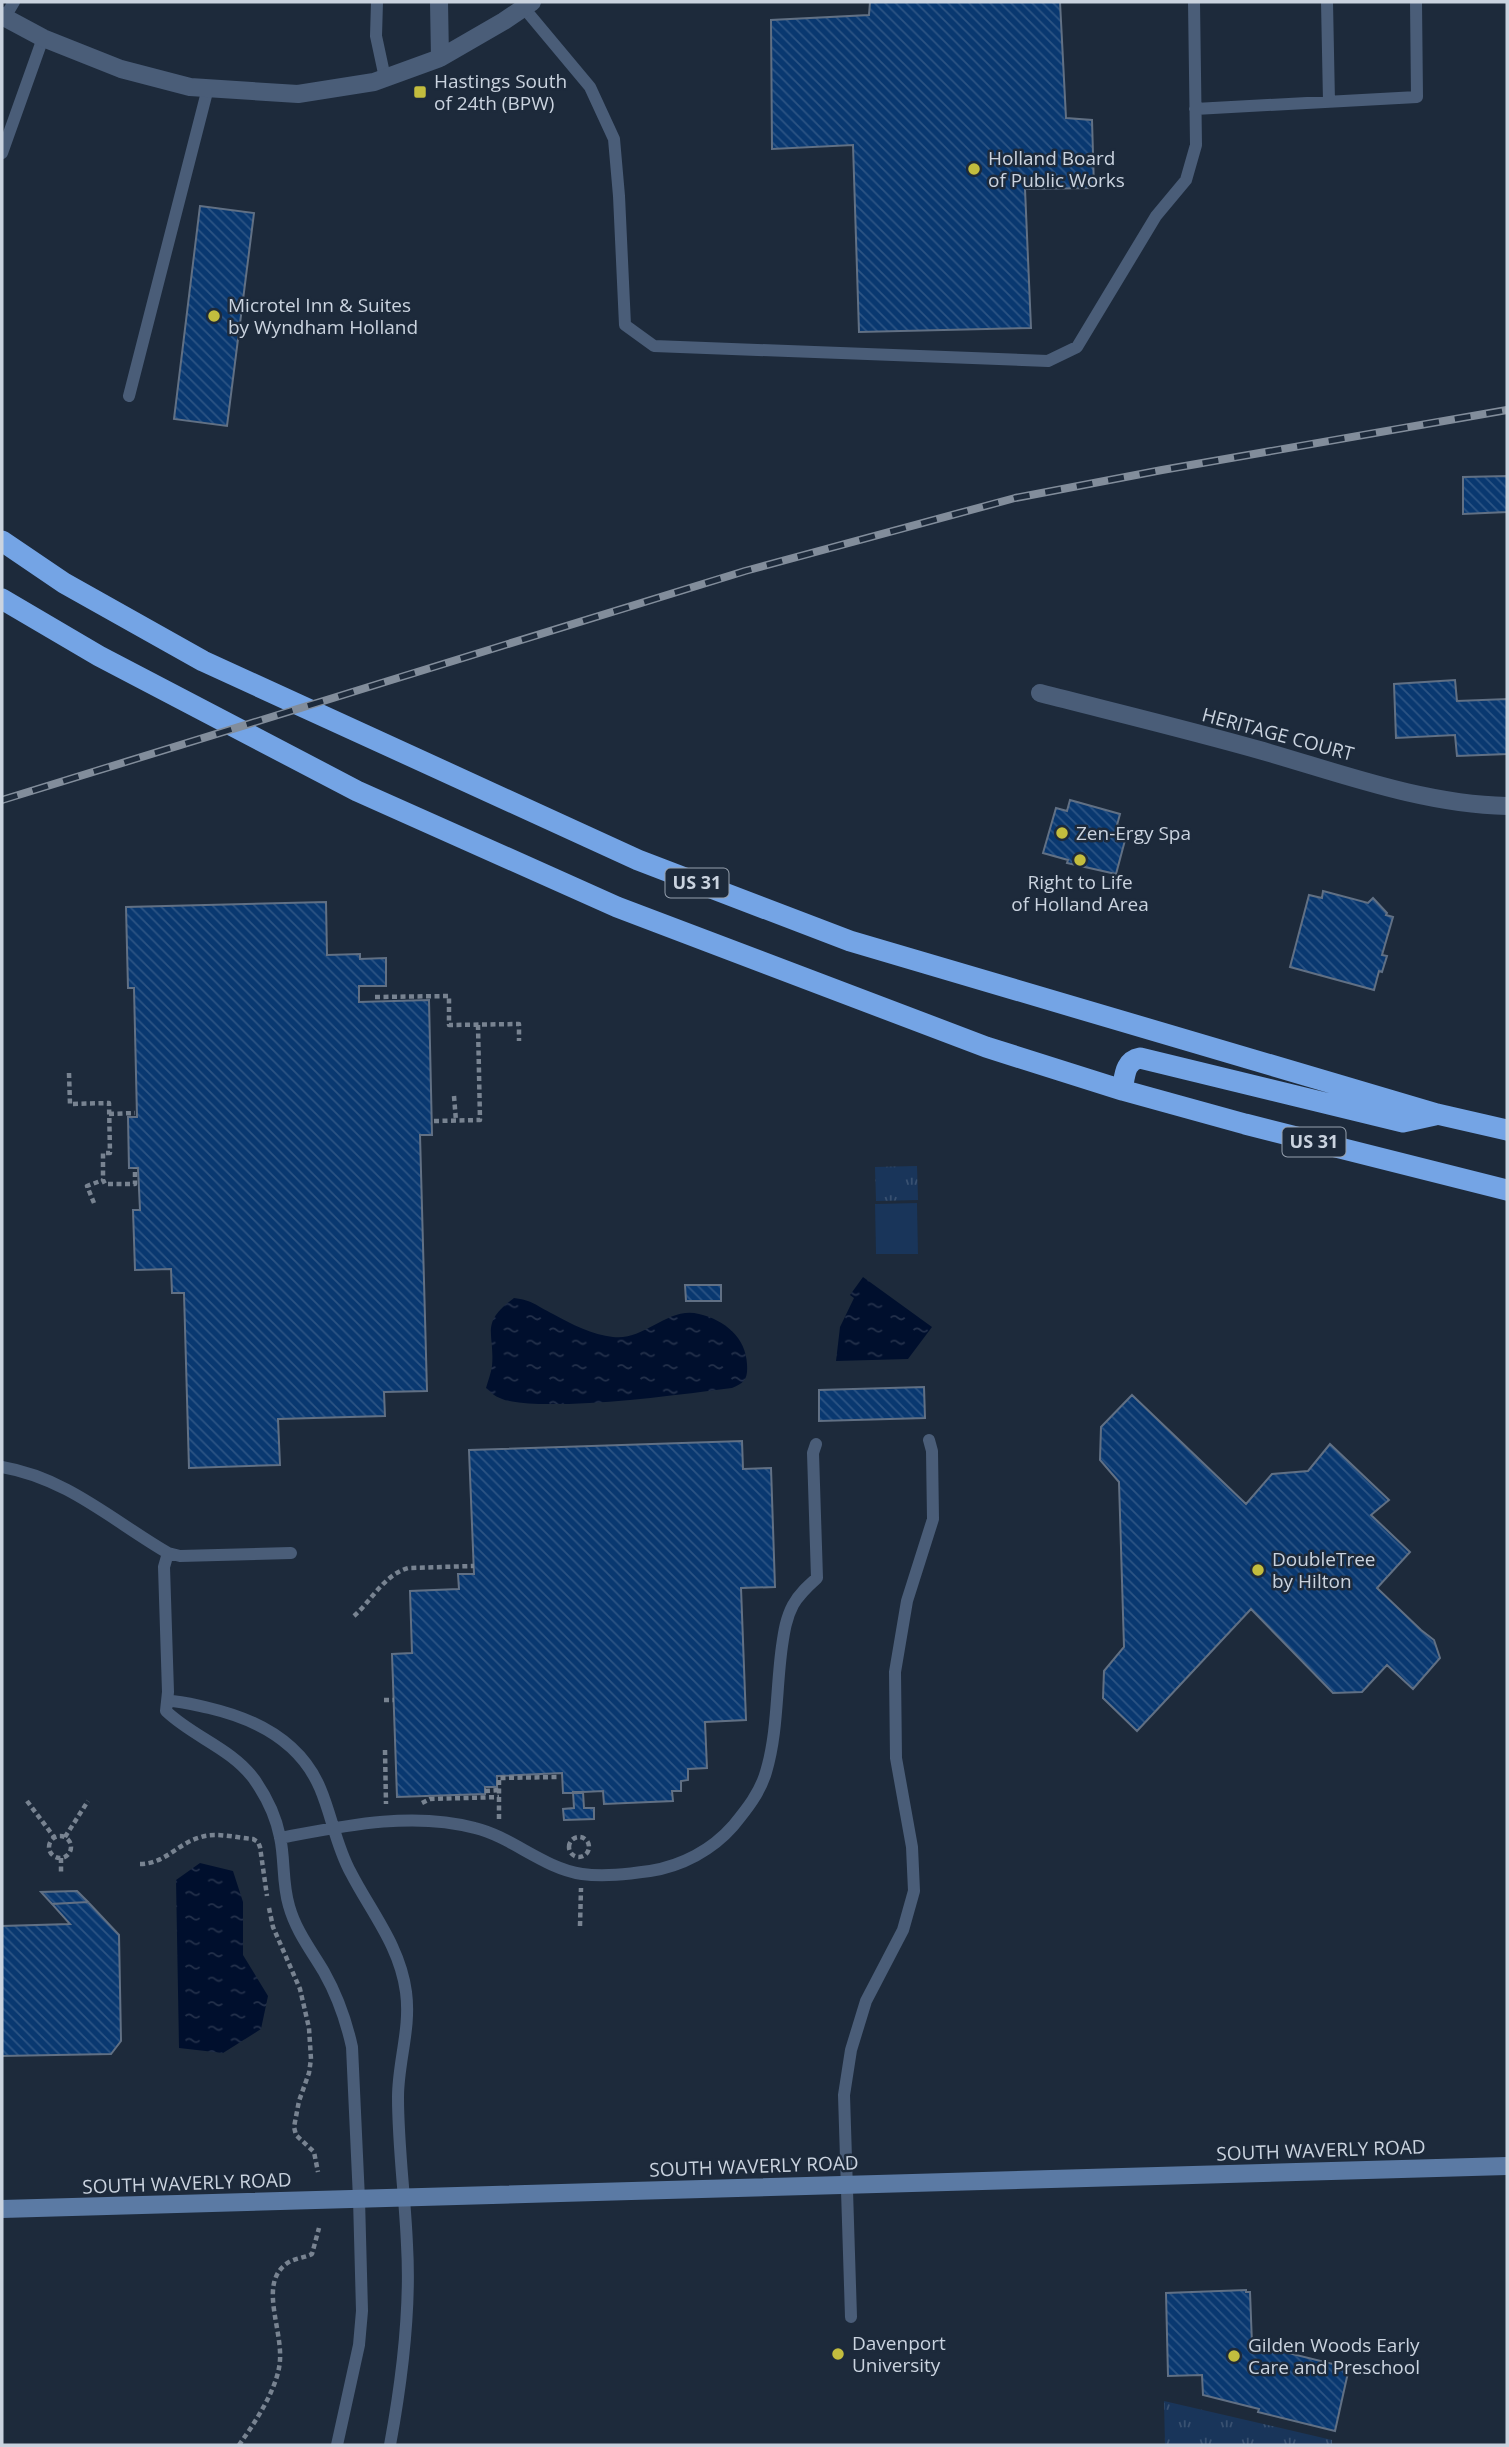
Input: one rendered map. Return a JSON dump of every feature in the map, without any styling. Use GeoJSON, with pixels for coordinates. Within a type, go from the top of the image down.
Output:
{"type":"FeatureCollection","features":[{"type":"Feature","properties":{"kind":"highway","name":"US 31"},"geometry":{"type":"LineString","coordinates":[[2,541],[64,583],[203,661],[638,860],[850,941],[1437,1114],[1507,1130]]}},
{"type":"Feature","properties":{"kind":"highway","name":"US 31"},"geometry":{"type":"LineString","coordinates":[[2,599],[99,656],[357,792],[605,901],[986,1047],[1122,1090],[1245,1124],[1507,1190]]}},
{"type":"Feature","properties":{"kind":"highway"},"geometry":{"type":"LineString","coordinates":[[1122,1090],[1128,1065],[1134,1059],[1140,1058],[1403,1122],[1437,1114]]}},
{"type":"Feature","properties":{"kind":"main road","name":"SOUTH WAVERLY ROAD"},"geometry":{"type":"LineString","coordinates":[[2,2209],[1507,2166]]}},
{"type":"Feature","properties":{"kind":"street"},"geometry":{"type":"LineString","coordinates":[[439,2],[440,58]]}},
{"type":"Feature","properties":{"kind":"street"},"geometry":{"type":"LineString","coordinates":[[7,12],[43,38],[121,69],[190,87],[298,94],[385,78],[440,58],[528,5]]}},
{"type":"Feature","properties":{"kind":"street","name":"HERITAGE COURT"},"geometry":{"type":"LineString","coordinates":[[1040,693],[1259,750],[1408,793],[1463,804],[1507,806]]}},
{"type":"Feature","properties":{"kind":"lane"},"geometry":{"type":"LineString","coordinates":[[377,2],[376,36],[385,78]]}},
{"type":"Feature","properties":{"kind":"lane"},"geometry":{"type":"LineString","coordinates":[[528,5],[590,87],[614,139],[625,325],[654,346],[1048,361],[1077,347],[1156,216],[1186,180],[1196,145],[1194,2]]}},
{"type":"Feature","properties":{"kind":"lane"},"geometry":{"type":"LineString","coordinates":[[1327,2],[1329,102]]}},
{"type":"Feature","properties":{"kind":"lane"},"geometry":{"type":"LineString","coordinates":[[1195,109],[1417,97],[1416,2]]}},
{"type":"Feature","properties":{"kind":"lane"},"geometry":{"type":"LineString","coordinates":[[2,153],[43,38]]}},
{"type":"Feature","properties":{"kind":"lane"},"geometry":{"type":"LineString","coordinates":[[129,396],[208,88]]}},
{"type":"Feature","properties":{"kind":"lane"},"geometry":{"type":"LineString","coordinates":[[850,2317],[843,2104],[851,2050],[866,2001],[903,1930],[914,1891],[912,1847],[896,1758],[895,1672],[907,1601],[933,1519],[932,1451],[929,1440]]}},
{"type":"Feature","properties":{"kind":"lane"},"geometry":{"type":"LineString","coordinates":[[280,1838],[334,1828],[424,1820],[458,1824],[490,1832],[564,1869],[593,1875],[658,1870],[704,1852],[724,1836],[758,1792],[765,1774],[773,1736],[786,1624],[799,1596],[817,1578],[813,1454],[816,1444]]}},
{"type":"Feature","properties":{"kind":"lane"},"geometry":{"type":"LineString","coordinates":[[2,1466],[48,1479],[95,1504],[168,1553],[180,1556],[291,1553]]}},
{"type":"Feature","properties":{"kind":"lane"},"geometry":{"type":"LineString","coordinates":[[168,1553],[164,1567],[167,1706],[179,1724],[217,1745],[241,1764],[266,1797],[280,1838],[284,1886],[291,1913],[336,1997],[352,2046],[362,2311],[359,2345],[337,2445]]}},
{"type":"Feature","properties":{"kind":"lane"},"geometry":{"type":"LineString","coordinates":[[167,1706],[193,1703],[233,1713],[263,1726],[298,1754],[320,1787],[348,1869],[394,1949],[406,1993],[406,2032],[398,2095],[407,2248],[406,2329],[399,2397],[390,2445]]}},
{"type":"Feature","properties":{"kind":"path"},"geometry":{"type":"LineString","coordinates":[[375,997],[449,996],[449,1025],[519,1024],[519,1041]]}},
{"type":"Feature","properties":{"kind":"path"},"geometry":{"type":"LineString","coordinates":[[434,1121],[481,1120],[478,1025]]}},
{"type":"Feature","properties":{"kind":"path"},"geometry":{"type":"LineString","coordinates":[[69,1073],[70,1104],[109,1103],[110,1153],[103,1153],[105,1184],[135,1184],[135,1168]]}},
{"type":"Feature","properties":{"kind":"path"},"geometry":{"type":"LineString","coordinates":[[454,1096],[456,1121]]}},
{"type":"Feature","properties":{"kind":"path"},"geometry":{"type":"LineString","coordinates":[[109,1114],[135,1113]]}},
{"type":"Feature","properties":{"kind":"path"},"geometry":{"type":"LineString","coordinates":[[94,1203],[87,1186],[103,1180]]}},
{"type":"Feature","properties":{"kind":"path"},"geometry":{"type":"LineString","coordinates":[[354,1616],[386,1581],[400,1570],[474,1566]]}},
{"type":"Feature","properties":{"kind":"path"},"geometry":{"type":"LineString","coordinates":[[384,1700],[394,1700]]}},
{"type":"Feature","properties":{"kind":"path"},"geometry":{"type":"LineString","coordinates":[[385,1750],[387,1804]]}},
{"type":"Feature","properties":{"kind":"path"},"geometry":{"type":"LineString","coordinates":[[498,1821],[499,1778],[559,1776]]}},
{"type":"Feature","properties":{"kind":"path"},"geometry":{"type":"LineString","coordinates":[[492,1797],[488,1791],[499,1790]]}},
{"type":"Feature","properties":{"kind":"path"},"geometry":{"type":"LineString","coordinates":[[422,1803],[430,1799],[499,1797]]}},
{"type":"Feature","properties":{"kind":"path"},"geometry":{"type":"LineString","coordinates":[[27,1801],[54,1837]]}},
{"type":"Feature","properties":{"kind":"path"},"geometry":{"type":"LineString","coordinates":[[65,1837],[88,1801]]}},
{"type":"Feature","properties":{"kind":"path"},"geometry":{"type":"LineString","coordinates":[[140,1864],[157,1862],[191,1841],[209,1835],[253,1839],[258,1842],[273,1927],[294,1972],[309,2028],[309,2073],[299,2101],[294,2127],[296,2135],[314,2152],[318,2172]]}},
{"type":"Feature","properties":{"kind":"path"},"geometry":{"type":"LineString","coordinates":[[579,1836],[588,1842],[589,1849],[580,1857],[574,1856],[570,1848],[573,1840],[579,1836]]}},
{"type":"Feature","properties":{"kind":"path"},"geometry":{"type":"LineString","coordinates":[[54,1837],[65,1837],[71,1843],[71,1851],[66,1857],[54,1857],[49,1851],[49,1844],[54,1837]]}},
{"type":"Feature","properties":{"kind":"path"},"geometry":{"type":"LineString","coordinates":[[61,1858],[61,1874]]}},
{"type":"Feature","properties":{"kind":"path"},"geometry":{"type":"LineString","coordinates":[[580,1884],[580,1926]]}},
{"type":"Feature","properties":{"kind":"path"},"geometry":{"type":"LineString","coordinates":[[239,2445],[270,2392],[279,2368],[280,2336],[272,2298],[273,2282],[286,2264],[312,2254],[319,2228]]}},
{"type":"Feature","properties":{"kind":"green space"},"geometry":{"type":"Polygon","coordinates":[[[917,1166],[918,1200],[876,1201],[875,1167],[917,1166]]]}},
{"type":"Feature","properties":{"kind":"green space"},"geometry":{"type":"Polygon","coordinates":[[[917,1203],[918,1254],[876,1254],[875,1204],[917,1203]]]}},
{"type":"Feature","properties":{"kind":"green space"},"geometry":{"type":"Polygon","coordinates":[[[1164,2401],[1332,2440],[1332,2445],[1165,2445],[1164,2401]]]}},
{"type":"Feature","properties":{"kind":"water"},"geometry":{"type":"Polygon","coordinates":[[[863,1277],[932,1327],[908,1359],[836,1361],[840,1327],[854,1298],[850,1295],[863,1277]]]}},
{"type":"Feature","properties":{"kind":"water"},"geometry":{"type":"Polygon","coordinates":[[[514,1298],[530,1302],[582,1328],[613,1337],[636,1334],[677,1315],[688,1313],[708,1317],[725,1326],[738,1338],[746,1355],[746,1376],[743,1382],[732,1388],[630,1400],[546,1404],[502,1399],[486,1388],[492,1366],[491,1329],[496,1315],[514,1298]]]}},
{"type":"Feature","properties":{"kind":"water"},"geometry":{"type":"Polygon","coordinates":[[[200,1863],[233,1871],[243,1902],[243,1955],[268,1996],[261,2029],[223,2053],[179,2048],[176,1880],[200,1863]]]}},
{"type":"Feature","properties":{"kind":"building","name":"Holland Board of Public Works"},"geometry":{"type":"Polygon","coordinates":[[[870,2],[1060,2],[1066,118],[1092,120],[1094,188],[1025,189],[1031,328],[859,332],[853,145],[772,149],[771,20],[869,15],[870,2]]]}},
{"type":"Feature","properties":{"kind":"building","name":"Microtel Inn & Suites by Wyndham Holland"},"geometry":{"type":"Polygon","coordinates":[[[200,206],[254,213],[227,426],[174,419],[200,206]]]}},
{"type":"Feature","properties":{"kind":"building"},"geometry":{"type":"Polygon","coordinates":[[[1507,476],[1507,512],[1463,514],[1463,477],[1507,476]]]}},
{"type":"Feature","properties":{"kind":"building"},"geometry":{"type":"Polygon","coordinates":[[[1455,680],[1457,701],[1507,699],[1507,754],[1457,756],[1455,735],[1396,738],[1394,684],[1455,680]]]}},
{"type":"Feature","properties":{"kind":"building"},"geometry":{"type":"Polygon","coordinates":[[[1070,800],[1120,814],[1117,825],[1128,829],[1116,874],[1067,863],[1068,860],[1043,853],[1056,808],[1067,811],[1070,800]]]}},
{"type":"Feature","properties":{"kind":"building"},"geometry":{"type":"Polygon","coordinates":[[[1323,891],[1368,903],[1373,898],[1386,915],[1393,917],[1382,955],[1387,956],[1382,972],[1379,971],[1374,990],[1290,967],[1309,895],[1322,898],[1323,891]]]}},
{"type":"Feature","properties":{"kind":"building"},"geometry":{"type":"Polygon","coordinates":[[[326,902],[327,955],[360,954],[360,959],[386,958],[386,986],[359,986],[359,1002],[429,1000],[432,1135],[420,1135],[427,1391],[384,1392],[385,1416],[278,1419],[280,1465],[189,1468],[184,1293],[172,1293],[171,1269],[135,1270],[133,1210],[140,1210],[138,1168],[129,1168],[128,1117],[137,1117],[134,988],[128,988],[126,907],[326,902]]]}},
{"type":"Feature","properties":{"kind":"building"},"geometry":{"type":"Polygon","coordinates":[[[685,1285],[721,1285],[721,1301],[686,1301],[685,1285]]]}},
{"type":"Feature","properties":{"kind":"building"},"geometry":{"type":"Polygon","coordinates":[[[924,1387],[925,1418],[819,1421],[819,1390],[924,1387]]]}},
{"type":"Feature","properties":{"kind":"building","name":"DoubleTree by Hilton"},"geometry":{"type":"Polygon","coordinates":[[[1132,1395],[1246,1504],[1272,1474],[1308,1471],[1330,1444],[1389,1500],[1371,1515],[1410,1552],[1377,1588],[1434,1640],[1440,1658],[1413,1689],[1387,1665],[1362,1692],[1333,1693],[1251,1609],[1137,1731],[1103,1698],[1104,1671],[1124,1647],[1119,1482],[1100,1460],[1101,1427],[1132,1395]]]}},
{"type":"Feature","properties":{"kind":"building"},"geometry":{"type":"Polygon","coordinates":[[[742,1441],[743,1469],[771,1468],[775,1587],[741,1588],[746,1720],[705,1722],[707,1768],[688,1769],[688,1780],[681,1781],[681,1791],[672,1791],[673,1801],[604,1804],[603,1791],[563,1793],[562,1773],[497,1776],[497,1787],[485,1787],[485,1794],[397,1797],[392,1654],[412,1653],[410,1591],[459,1589],[458,1574],[474,1574],[469,1450],[742,1441]]]}},
{"type":"Feature","properties":{"kind":"building"},"geometry":{"type":"Polygon","coordinates":[[[573,1792],[583,1792],[584,1808],[594,1808],[594,1819],[564,1820],[563,1809],[574,1808],[573,1792]]]}},
{"type":"Feature","properties":{"kind":"building"},"geometry":{"type":"Polygon","coordinates":[[[77,1891],[88,1902],[52,1904],[41,1892],[77,1891]]]}},
{"type":"Feature","properties":{"kind":"building"},"geometry":{"type":"Polygon","coordinates":[[[88,1902],[119,1935],[121,2041],[111,2054],[2,2056],[2,1926],[70,1924],[52,1904],[88,1902]]]}},
{"type":"Feature","properties":{"kind":"building","name":"Gilden Woods Early Care and Preschool"},"geometry":{"type":"Polygon","coordinates":[[[1250,2292],[1252,2344],[1349,2368],[1335,2431],[1203,2395],[1202,2375],[1168,2376],[1166,2293],[1250,2292]]]}},
{"type":"Feature","properties":{"kind":"railway"},"geometry":{"type":"LineString","coordinates":[[2,800],[745,571],[1015,498],[1507,410]]}},
{"type":"Feature","properties":{"kind":"place","name":"Hastings South of 24th (BPW)"},"geometry":{"type":"Point","coordinates":[420,92]}},
{"type":"Feature","properties":{"kind":"place","name":"Holland Board of Public Works"},"geometry":{"type":"Point","coordinates":[974,169]}},
{"type":"Feature","properties":{"kind":"place","name":"Microtel Inn & Suites by Wyndham Holland"},"geometry":{"type":"Point","coordinates":[214,316]}},
{"type":"Feature","properties":{"kind":"place","name":"Zen-Ergy Spa"},"geometry":{"type":"Point","coordinates":[1062,833]}},
{"type":"Feature","properties":{"kind":"place","name":"Right to Life of Holland Area"},"geometry":{"type":"Point","coordinates":[1080,860]}},
{"type":"Feature","properties":{"kind":"place","name":"DoubleTree by Hilton"},"geometry":{"type":"Point","coordinates":[1258,1570]}},
{"type":"Feature","properties":{"kind":"place","name":"Davenport University"},"geometry":{"type":"Point","coordinates":[838,2354]}},
{"type":"Feature","properties":{"kind":"place","name":"Gilden Woods Early Care and Preschool"},"geometry":{"type":"Point","coordinates":[1234,2356]}}]}
